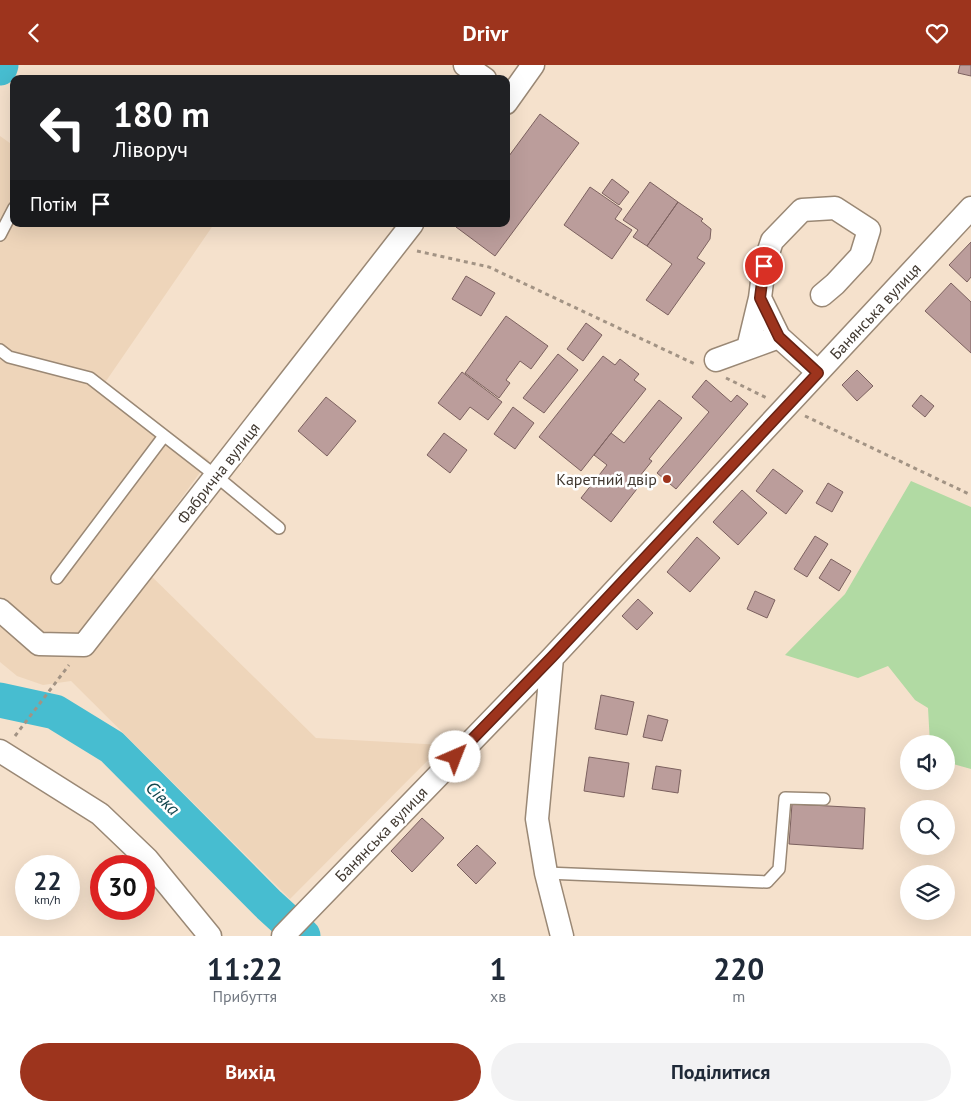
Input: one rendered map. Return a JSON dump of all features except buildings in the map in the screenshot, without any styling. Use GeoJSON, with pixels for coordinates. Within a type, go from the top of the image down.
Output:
{"type":"FeatureCollection","features":[{"type":"Feature","properties":{"kind":"street"},"geometry":{"type":"LineString","coordinates":[[466,65],[479,75]]}},
{"type":"Feature","properties":{"kind":"street"},"geometry":{"type":"LineString","coordinates":[[510,95],[534,65]]}},
{"type":"Feature","properties":{"kind":"street"},"geometry":{"type":"LineString","coordinates":[[748,348],[760,298],[764,266],[772,241],[802,210],[834,208],[869,230],[861,256],[822,295]]}},
{"type":"Feature","properties":{"kind":"street","name":"Банянська вулиця"},"geometry":{"type":"LineString","coordinates":[[283,936],[552,657],[971,208]]}},
{"type":"Feature","properties":{"kind":"street","name":"Фабрична вулиця"},"geometry":{"type":"LineString","coordinates":[[84,645],[410,227]]}},
{"type":"Feature","properties":{"kind":"street"},"geometry":{"type":"LineString","coordinates":[[760,298],[779,337],[818,373]]}},
{"type":"Feature","properties":{"kind":"street"},"geometry":{"type":"LineString","coordinates":[[715,369],[748,348],[779,337]]}},
{"type":"Feature","properties":{"kind":"street"},"geometry":{"type":"LineString","coordinates":[[0,610],[39,644],[84,645]]}},
{"type":"Feature","properties":{"kind":"street"},"geometry":{"type":"LineString","coordinates":[[552,657],[537,819],[546,873],[562,936]]}},
{"type":"Feature","properties":{"kind":"street"},"geometry":{"type":"LineString","coordinates":[[1,753],[100,814],[147,859],[210,936]]}},
{"type":"Feature","properties":{"kind":"lane"},"geometry":{"type":"LineString","coordinates":[[0,235],[10,215]]}},
{"type":"Feature","properties":{"kind":"lane"},"geometry":{"type":"LineString","coordinates":[[0,350],[9,357],[90,378],[216,476],[279,528]]}},
{"type":"Feature","properties":{"kind":"lane"},"geometry":{"type":"LineString","coordinates":[[57,578],[164,437]]}},
{"type":"Feature","properties":{"kind":"lane"},"geometry":{"type":"LineString","coordinates":[[546,873],[767,882],[779,869],[785,798],[824,799]]}},
{"type":"Feature","properties":{"kind":"path"},"geometry":{"type":"LineString","coordinates":[[395,246],[489,267],[715,369],[786,407],[971,495]]}},
{"type":"Feature","properties":{"kind":"path"},"geometry":{"type":"LineString","coordinates":[[28,719],[84,645]]}},
{"type":"Feature","properties":{"kind":"shaded area"},"geometry":{"type":"Polygon","coordinates":[[[0,136],[10,143],[10,227],[212,227],[104,384],[209,460],[136,561],[316,738],[443,745],[290,899],[71,681],[43,685],[17,676],[0,662],[0,136]]]}},
{"type":"Feature","properties":{"kind":"green space"},"geometry":{"type":"Polygon","coordinates":[[[911,481],[971,507],[971,769],[955,765],[955,735],[930,735],[928,708],[915,700],[888,666],[858,678],[785,655],[845,594],[911,481]]]}},
{"type":"Feature","properties":{"kind":"waterway","name":"Сівка"},"geometry":{"type":"LineString","coordinates":[[0,700],[55,712],[112,747],[269,905],[303,936]]}},
{"type":"Feature","properties":{"kind":"place","name":"Каретний двір"},"geometry":{"type":"Point","coordinates":[667,479]}},
{"type":"Feature","properties":{"kind":"route"},"geometry":{"type":"LineString","coordinates":[[455,757],[552,657],[818,373],[779,337],[760,298],[764,266]]}}]}
